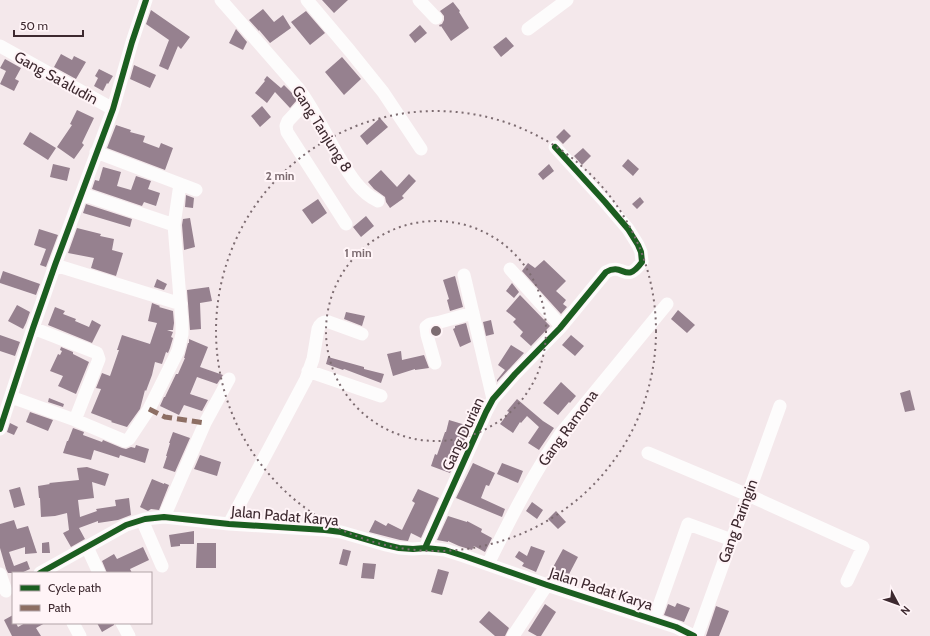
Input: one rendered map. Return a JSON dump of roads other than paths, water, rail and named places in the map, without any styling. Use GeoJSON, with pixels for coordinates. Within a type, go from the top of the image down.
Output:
{"type":"FeatureCollection","features":[{"type":"Feature","properties":{"kind":"street"},"geometry":{"type":"LineString","coordinates":[[0,429],[55,265],[113,109],[132,42],[146,0]]}},
{"type":"Feature","properties":{"kind":"street","name":"Gang Tanjung 8"},"geometry":{"type":"LineString","coordinates":[[221,0],[298,88],[355,182],[371,198],[378,201]]}},
{"type":"Feature","properties":{"kind":"street"},"geometry":{"type":"LineString","coordinates":[[307,0],[383,92],[421,149]]}},
{"type":"Feature","properties":{"kind":"street"},"geometry":{"type":"LineString","coordinates":[[419,0],[436,18]]}},
{"type":"Feature","properties":{"kind":"street"},"geometry":{"type":"LineString","coordinates":[[528,29],[567,0]]}},
{"type":"Feature","properties":{"kind":"street","name":"Gang Sa'aludin"},"geometry":{"type":"LineString","coordinates":[[0,47],[113,109]]}},
{"type":"Feature","properties":{"kind":"street"},"geometry":{"type":"LineString","coordinates":[[306,100],[288,121],[286,126],[287,132],[346,224]]}},
{"type":"Feature","properties":{"kind":"street","name":"Gang Durian"},"geometry":{"type":"LineString","coordinates":[[425,548],[486,412],[494,399],[515,374],[562,326],[604,274],[612,269],[630,273],[642,262],[641,252],[638,245],[619,218],[555,147]]}},
{"type":"Feature","properties":{"kind":"street"},"geometry":{"type":"LineString","coordinates":[[96,152],[196,190]]}},
{"type":"Feature","properties":{"kind":"street"},"geometry":{"type":"LineString","coordinates":[[11,397],[75,420],[125,441],[129,440],[149,409],[178,351],[182,334],[174,225],[180,184]]}},
{"type":"Feature","properties":{"kind":"street"},"geometry":{"type":"LineString","coordinates":[[82,194],[174,225]]}},
{"type":"Feature","properties":{"kind":"street"},"geometry":{"type":"LineString","coordinates":[[55,265],[181,304]]}},
{"type":"Feature","properties":{"kind":"street"},"geometry":{"type":"LineString","coordinates":[[510,269],[562,326]]}},
{"type":"Feature","properties":{"kind":"street"},"geometry":{"type":"LineString","coordinates":[[464,275],[494,399]]}},
{"type":"Feature","properties":{"kind":"street","name":"Gang Ramona"},"geometry":{"type":"LineString","coordinates":[[488,564],[524,494],[547,454],[562,432],[667,304]]}},
{"type":"Feature","properties":{"kind":"street"},"geometry":{"type":"LineString","coordinates":[[435,363],[426,327],[430,324],[473,313]]}},
{"type":"Feature","properties":{"kind":"street"},"geometry":{"type":"LineString","coordinates":[[229,524],[306,379],[313,359],[318,330],[322,322],[326,321],[362,334]]}},
{"type":"Feature","properties":{"kind":"street"},"geometry":{"type":"LineString","coordinates":[[33,328],[98,356],[99,359],[75,420]]}},
{"type":"Feature","properties":{"kind":"street"},"geometry":{"type":"LineString","coordinates":[[308,371],[381,396]]}},
{"type":"Feature","properties":{"kind":"street"},"geometry":{"type":"LineString","coordinates":[[164,516],[205,423],[229,379]]}},
{"type":"Feature","properties":{"kind":"street","name":"Gang Paringin"},"geometry":{"type":"LineString","coordinates":[[695,636],[732,540],[780,406]]}},
{"type":"Feature","properties":{"kind":"street"},"geometry":{"type":"LineString","coordinates":[[648,453],[863,547],[847,581]]}},
{"type":"Feature","properties":{"kind":"street","name":"Jalan Padat Karya"},"geometry":{"type":"LineString","coordinates":[[44,572],[126,525],[164,516],[229,524],[340,532],[399,548],[445,550],[676,627],[695,636]]}},
{"type":"Feature","properties":{"kind":"street"},"geometry":{"type":"LineString","coordinates":[[142,520],[162,566]]}},
{"type":"Feature","properties":{"kind":"street"},"geometry":{"type":"LineString","coordinates":[[654,620],[688,524],[732,540]]}},
{"type":"Feature","properties":{"kind":"street"},"geometry":{"type":"LineString","coordinates":[[87,547],[99,572]]}},
{"type":"Feature","properties":{"kind":"street"},"geometry":{"type":"LineString","coordinates":[[0,574],[6,591]]}},
{"type":"Feature","properties":{"kind":"street"},"geometry":{"type":"LineString","coordinates":[[513,636],[547,585]]}},
{"type":"Feature","properties":{"kind":"street"},"geometry":{"type":"LineString","coordinates":[[74,624],[80,636]]}},
{"type":"Feature","properties":{"kind":"street"},"geometry":{"type":"LineString","coordinates":[[123,624],[129,636]]}}]}
